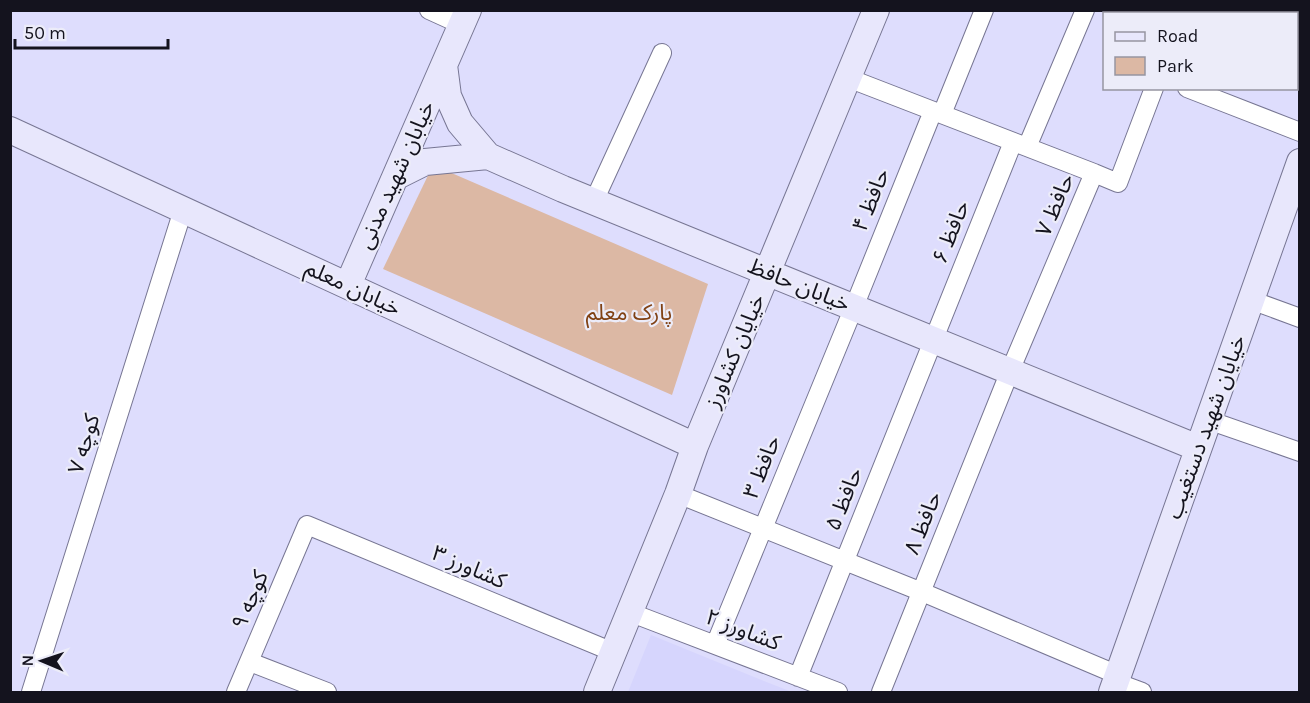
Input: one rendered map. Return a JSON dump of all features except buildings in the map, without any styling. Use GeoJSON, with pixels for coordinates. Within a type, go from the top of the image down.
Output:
{"type":"FeatureCollection","features":[{"type":"Feature","properties":{"kind":"street"},"geometry":{"type":"LineString","coordinates":[[429,10],[465,18]]}},
{"type":"Feature","properties":{"kind":"street","name":"حافظ ۴"},"geometry":{"type":"LineString","coordinates":[[854,307],[984,10]]}},
{"type":"Feature","properties":{"kind":"street","name":"حافظ ۶"},"geometry":{"type":"LineString","coordinates":[[934,340],[1020,144],[1084,10]]}},
{"type":"Feature","properties":{"kind":"street","name":"خیایان کشاورز"},"geometry":{"type":"LineString","coordinates":[[597,693],[678,494],[695,446],[848,78],[872,12]]}},
{"type":"Feature","properties":{"kind":"street","name":"خیابان شهید مدنی"},"geometry":{"type":"LineString","coordinates":[[348,285],[465,18]]}},
{"type":"Feature","properties":{"kind":"street"},"geometry":{"type":"LineString","coordinates":[[594,201],[662,53]]}},
{"type":"Feature","properties":{"kind":"street"},"geometry":{"type":"LineString","coordinates":[[444,64],[448,96],[460,123],[488,156]]}},
{"type":"Feature","properties":{"kind":"street"},"geometry":{"type":"LineString","coordinates":[[848,78],[1094,173]]}},
{"type":"Feature","properties":{"kind":"street","name":"حافظ ۷"},"geometry":{"type":"LineString","coordinates":[[1010,371],[1094,173],[1118,183],[1153,90]]}},
{"type":"Feature","properties":{"kind":"street"},"geometry":{"type":"LineString","coordinates":[[1192,90],[1299,132]]}},
{"type":"Feature","properties":{"kind":"street","name":"خیابان معلم"},"geometry":{"type":"LineString","coordinates":[[10,130],[695,446]]}},
{"type":"Feature","properties":{"kind":"street","name":"خیابان حافظ"},"geometry":{"type":"LineString","coordinates":[[397,176],[425,162],[488,156],[1198,448]]}},
{"type":"Feature","properties":{"kind":"street","name":"خیایان شهید دستغیب"},"geometry":{"type":"LineString","coordinates":[[1115,683],[1299,162]]}},
{"type":"Feature","properties":{"kind":"street","name":"کوچه ۷"},"geometry":{"type":"LineString","coordinates":[[31,693],[183,210]]}},
{"type":"Feature","properties":{"kind":"street"},"geometry":{"type":"LineString","coordinates":[[1251,300],[1299,318]]}},
{"type":"Feature","properties":{"kind":"street","name":"حافظ ۳"},"geometry":{"type":"LineString","coordinates":[[715,645],[854,307]]}},
{"type":"Feature","properties":{"kind":"street","name":"حافظ ۵"},"geometry":{"type":"LineString","coordinates":[[798,677],[934,340]]}},
{"type":"Feature","properties":{"kind":"street","name":"حافظ ۸"},"geometry":{"type":"LineString","coordinates":[[881,693],[1010,371]]}},
{"type":"Feature","properties":{"kind":"street"},"geometry":{"type":"LineString","coordinates":[[1208,420],[1299,452]]}},
{"type":"Feature","properties":{"kind":"street"},"geometry":{"type":"LineString","coordinates":[[678,494],[922,592],[1115,683],[1142,693]]}},
{"type":"Feature","properties":{"kind":"street","name":"کشاورز ۳"},"geometry":{"type":"LineString","coordinates":[[307,525],[613,652]]}},
{"type":"Feature","properties":{"kind":"street","name":"کوچه ۹"},"geometry":{"type":"LineString","coordinates":[[236,693],[307,525]]}},
{"type":"Feature","properties":{"kind":"street","name":"کشاورز ۲"},"geometry":{"type":"LineString","coordinates":[[630,612],[838,693]]}},
{"type":"Feature","properties":{"kind":"street"},"geometry":{"type":"LineString","coordinates":[[250,662],[327,693]]}},
{"type":"Feature","properties":{"kind":"shaded area"},"geometry":{"type":"Polygon","coordinates":[[[651,635],[759,679],[792,692],[628,692],[651,635]]]}},
{"type":"Feature","properties":{"kind":"green space","name":"پارک معلم"},"geometry":{"type":"Polygon","coordinates":[[[433,165],[708,284],[672,395],[383,269],[433,165]]]}}]}
